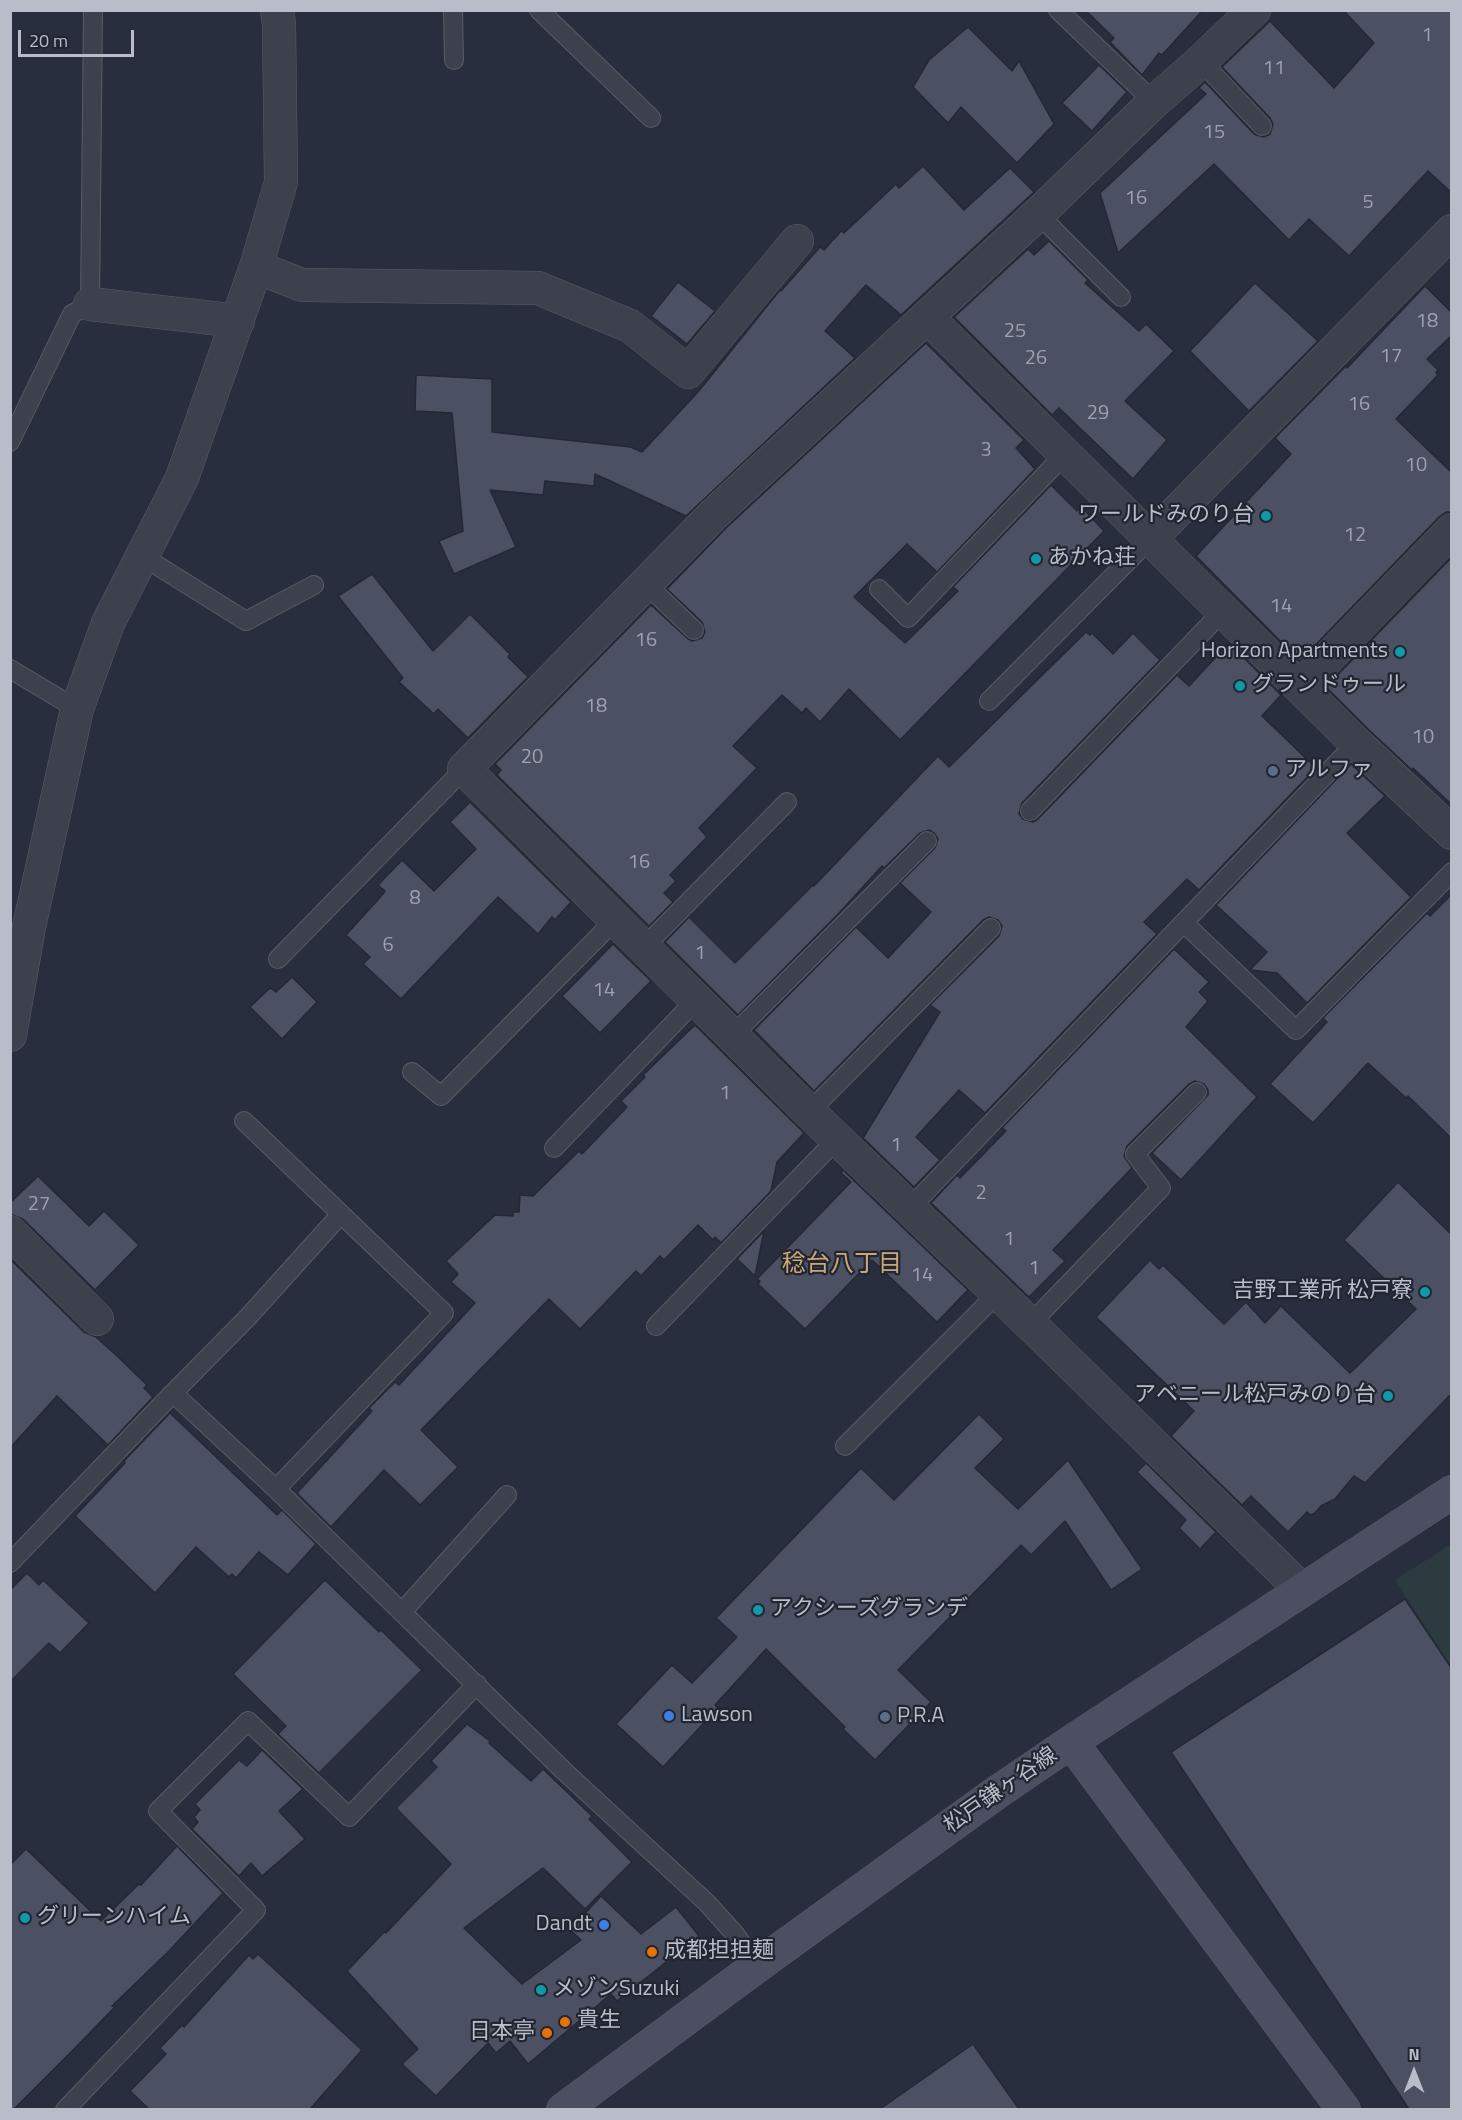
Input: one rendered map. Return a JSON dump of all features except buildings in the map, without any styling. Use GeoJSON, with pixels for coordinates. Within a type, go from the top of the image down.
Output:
{"type":"FeatureCollection","features":[{"type":"Feature","properties":{"kind":"main road","name":"松戸鎌ヶ谷線"},"geometry":{"type":"LineString","coordinates":[[563,2109],[996,1793],[1452,1492]]}},
{"type":"Feature","properties":{"kind":"main road"},"geometry":{"type":"LineString","coordinates":[[1071,1742],[1344,2109]]}},
{"type":"Feature","properties":{"kind":"street"},"geometry":{"type":"LineString","coordinates":[[10,1035],[29,927],[77,709],[108,623],[182,478],[256,267],[280,182],[277,10]]}},
{"type":"Feature","properties":{"kind":"street"},"geometry":{"type":"LineString","coordinates":[[1251,11],[1038,214],[714,514],[464,769],[809,1112],[1302,1590]]}},
{"type":"Feature","properties":{"kind":"street"},"geometry":{"type":"LineString","coordinates":[[1150,539],[1452,231]]}},
{"type":"Feature","properties":{"kind":"street"},"geometry":{"type":"LineString","coordinates":[[256,267],[302,285],[538,288],[630,326],[688,372],[797,242]]}},
{"type":"Feature","properties":{"kind":"street"},"geometry":{"type":"LineString","coordinates":[[90,304],[238,321]]}},
{"type":"Feature","properties":{"kind":"street"},"geometry":{"type":"LineString","coordinates":[[927,317],[1356,743],[1449,826]]}},
{"type":"Feature","properties":{"kind":"street"},"geometry":{"type":"LineString","coordinates":[[1300,687],[1452,530]]}},
{"type":"Feature","properties":{"kind":"street"},"geometry":{"type":"LineString","coordinates":[[10,1233],[97,1319]]}},
{"type":"Feature","properties":{"kind":"lane"},"geometry":{"type":"LineString","coordinates":[[10,442],[72,314],[90,304],[93,10]]}},
{"type":"Feature","properties":{"kind":"lane"},"geometry":{"type":"LineString","coordinates":[[453,10],[454,60]]}},
{"type":"Feature","properties":{"kind":"lane"},"geometry":{"type":"LineString","coordinates":[[539,10],[651,118]]}},
{"type":"Feature","properties":{"kind":"lane"},"geometry":{"type":"LineString","coordinates":[[1058,10],[1154,102]]}},
{"type":"Feature","properties":{"kind":"lane"},"geometry":{"type":"LineString","coordinates":[[1201,61],[1262,126]]}},
{"type":"Feature","properties":{"kind":"lane"},"geometry":{"type":"LineString","coordinates":[[1038,214],[1121,297]]}},
{"type":"Feature","properties":{"kind":"lane"},"geometry":{"type":"LineString","coordinates":[[879,589],[908,618],[1065,454]]}},
{"type":"Feature","properties":{"kind":"lane"},"geometry":{"type":"LineString","coordinates":[[989,701],[1150,539]]}},
{"type":"Feature","properties":{"kind":"lane"},"geometry":{"type":"LineString","coordinates":[[142,556],[246,621],[314,585]]}},
{"type":"Feature","properties":{"kind":"lane"},"geometry":{"type":"LineString","coordinates":[[646,584],[694,630]]}},
{"type":"Feature","properties":{"kind":"lane"},"geometry":{"type":"LineString","coordinates":[[1030,811],[1223,611]]}},
{"type":"Feature","properties":{"kind":"lane"},"geometry":{"type":"LineString","coordinates":[[10,669],[77,709]]}},
{"type":"Feature","properties":{"kind":"lane"},"geometry":{"type":"LineString","coordinates":[[909,1209],[1356,743]]}},
{"type":"Feature","properties":{"kind":"lane"},"geometry":{"type":"LineString","coordinates":[[278,959],[464,769]]}},
{"type":"Feature","properties":{"kind":"lane"},"geometry":{"type":"LineString","coordinates":[[643,948],[788,802]]}},
{"type":"Feature","properties":{"kind":"lane"},"geometry":{"type":"LineString","coordinates":[[732,1036],[927,841]]}},
{"type":"Feature","properties":{"kind":"lane"},"geometry":{"type":"LineString","coordinates":[[1184,923],[1296,1030],[1452,872]]}},
{"type":"Feature","properties":{"kind":"lane"},"geometry":{"type":"LineString","coordinates":[[412,1072],[441,1096],[615,920]]}},
{"type":"Feature","properties":{"kind":"lane"},"geometry":{"type":"LineString","coordinates":[[809,1112],[991,928]]}},
{"type":"Feature","properties":{"kind":"lane"},"geometry":{"type":"LineString","coordinates":[[554,1148],[696,1000]]}},
{"type":"Feature","properties":{"kind":"lane"},"geometry":{"type":"LineString","coordinates":[[1030,1324],[1161,1188],[1135,1154],[1197,1092]]}},
{"type":"Feature","properties":{"kind":"lane"},"geometry":{"type":"LineString","coordinates":[[244,1121],[444,1313],[276,1489]]}},
{"type":"Feature","properties":{"kind":"lane"},"geometry":{"type":"LineString","coordinates":[[656,1326],[837,1139]]}},
{"type":"Feature","properties":{"kind":"lane"},"geometry":{"type":"LineString","coordinates":[[10,1563],[249,1316],[341,1214]]}},
{"type":"Feature","properties":{"kind":"lane"},"geometry":{"type":"LineString","coordinates":[[845,1446],[998,1294]]}},
{"type":"Feature","properties":{"kind":"lane"},"geometry":{"type":"LineString","coordinates":[[173,1393],[276,1489],[566,1772],[707,1904],[735,1934],[757,1966]]}},
{"type":"Feature","properties":{"kind":"lane"},"geometry":{"type":"LineString","coordinates":[[402,1612],[507,1495]]}},
{"type":"Feature","properties":{"kind":"lane"},"geometry":{"type":"LineString","coordinates":[[65,2109],[256,1910],[158,1811],[248,1721],[349,1817],[477,1684]]}},
{"type":"Feature","properties":{"kind":"shaded area"},"geometry":{"type":"Polygon","coordinates":[[[1451,1544],[1451,1666],[1395,1580],[1451,1544]]]}},
{"type":"Feature","properties":{"kind":"place","name":"ワールドみのり台"},"geometry":{"type":"Point","coordinates":[1266,516]}},
{"type":"Feature","properties":{"kind":"place","name":"あかね荘"},"geometry":{"type":"Point","coordinates":[1036,559]}},
{"type":"Feature","properties":{"kind":"place","name":"Horizon Apartments"},"geometry":{"type":"Point","coordinates":[1400,652]}},
{"type":"Feature","properties":{"kind":"place","name":"グランドゥール"},"geometry":{"type":"Point","coordinates":[1240,686]}},
{"type":"Feature","properties":{"kind":"place","name":"アルファ"},"geometry":{"type":"Point","coordinates":[1273,771]}},
{"type":"Feature","properties":{"kind":"place","name":"吉野工業所 松戸寮"},"geometry":{"type":"Point","coordinates":[1425,1292]}},
{"type":"Feature","properties":{"kind":"place","name":"アベニール松戸みのり台"},"geometry":{"type":"Point","coordinates":[1388,1396]}},
{"type":"Feature","properties":{"kind":"place","name":"アクシーズグランデ"},"geometry":{"type":"Point","coordinates":[758,1610]}},
{"type":"Feature","properties":{"kind":"place","name":"Lawson"},"geometry":{"type":"Point","coordinates":[669,1716]}},
{"type":"Feature","properties":{"kind":"place","name":"P.R.A"},"geometry":{"type":"Point","coordinates":[885,1717]}},
{"type":"Feature","properties":{"kind":"place","name":"グリーンハイム"},"geometry":{"type":"Point","coordinates":[25,1918]}},
{"type":"Feature","properties":{"kind":"place","name":"Dandt"},"geometry":{"type":"Point","coordinates":[604,1925]}},
{"type":"Feature","properties":{"kind":"place","name":"成都担担麺"},"geometry":{"type":"Point","coordinates":[652,1952]}},
{"type":"Feature","properties":{"kind":"place","name":"メゾンSuzuki"},"geometry":{"type":"Point","coordinates":[541,1990]}},
{"type":"Feature","properties":{"kind":"place","name":"貴生"},"geometry":{"type":"Point","coordinates":[565,2022]}},
{"type":"Feature","properties":{"kind":"place","name":"日本亭"},"geometry":{"type":"Point","coordinates":[547,2033]}},
{"type":"Feature","properties":{"kind":"district","name":"稔台八丁目"},"geometry":{"type":"Point","coordinates":[842,1265]}}]}
